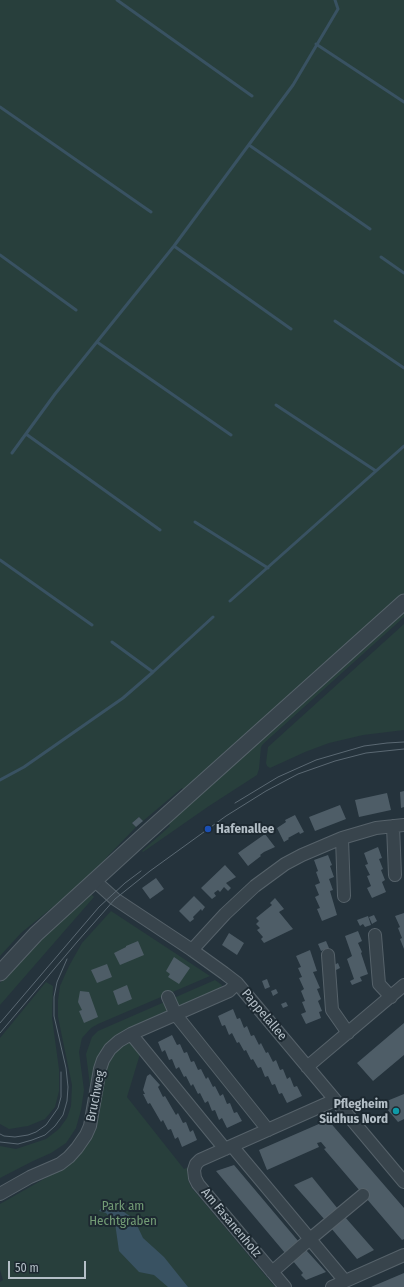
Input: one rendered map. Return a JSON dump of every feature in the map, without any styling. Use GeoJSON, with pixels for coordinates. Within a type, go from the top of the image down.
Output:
{"type":"FeatureCollection","features":[{"type":"Feature","properties":{"kind":"street"},"geometry":{"type":"LineString","coordinates":[[0,973],[36,934],[404,602]]}},
{"type":"Feature","properties":{"kind":"street"},"geometry":{"type":"LineString","coordinates":[[192,950],[226,914],[263,880],[302,854],[342,838],[376,828],[399,825],[395,875]]}},
{"type":"Feature","properties":{"kind":"street"},"geometry":{"type":"LineString","coordinates":[[342,838],[344,896]]}},
{"type":"Feature","properties":{"kind":"street","name":"Pappelallee"},"geometry":{"type":"LineString","coordinates":[[95,881],[115,899],[192,950],[237,984],[404,1182]]}},
{"type":"Feature","properties":{"kind":"street"},"geometry":{"type":"LineString","coordinates":[[375,935],[379,984],[390,997]]}},
{"type":"Feature","properties":{"kind":"street"},"geometry":{"type":"LineString","coordinates":[[328,955],[332,1010],[348,1033]]}},
{"type":"Feature","properties":{"kind":"street","name":"Bruchweg"},"geometry":{"type":"LineString","coordinates":[[0,1194],[30,1177],[60,1164],[77,1148],[90,1126],[99,1074],[103,1060],[110,1049],[119,1041],[131,1034],[229,990],[237,984]]}},
{"type":"Feature","properties":{"kind":"street"},"geometry":{"type":"LineString","coordinates":[[307,1067],[404,985]]}},
{"type":"Feature","properties":{"kind":"street"},"geometry":{"type":"LineString","coordinates":[[168,997],[176,1015],[268,1130]]}},
{"type":"Feature","properties":{"kind":"street"},"geometry":{"type":"LineString","coordinates":[[131,1034],[228,1148],[310,1239],[338,1285],[404,1255]]}},
{"type":"Feature","properties":{"kind":"street","name":"Am Fasanenholz"},"geometry":{"type":"LineString","coordinates":[[284,1287],[198,1184],[195,1178],[194,1170],[196,1164],[200,1160],[336,1100]]}},
{"type":"Feature","properties":{"kind":"street"},"geometry":{"type":"LineString","coordinates":[[272,1272],[363,1195]]}},
{"type":"Feature","properties":{"kind":"green space"},"geometry":{"type":"Polygon","coordinates":[[[0,0],[404,0],[404,596],[185,792],[182,788],[143,821],[139,817],[132,823],[136,827],[106,858],[102,867],[21,933],[0,956],[0,0]]]}},
{"type":"Feature","properties":{"kind":"green space"},"geometry":{"type":"Polygon","coordinates":[[[404,611],[404,617],[263,744],[261,747],[257,775],[143,852],[142,851],[170,826],[168,823],[404,611]]]}},
{"type":"Feature","properties":{"kind":"green space"},"geometry":{"type":"Polygon","coordinates":[[[404,624],[404,730],[363,735],[329,743],[270,768],[267,766],[268,747],[404,624]]]}},
{"type":"Feature","properties":{"kind":"green space"},"geometry":{"type":"Polygon","coordinates":[[[91,894],[94,897],[0,1005],[0,983],[60,920],[91,894]]]}},
{"type":"Feature","properties":{"kind":"green space"},"geometry":{"type":"Polygon","coordinates":[[[111,911],[210,976],[91,1028],[82,1038],[79,1052],[84,1090],[76,1128],[66,1143],[51,1153],[0,1178],[0,1146],[16,1149],[46,1139],[59,1129],[67,1118],[71,1106],[72,1085],[58,1017],[60,986],[82,943],[111,911]]]}},
{"type":"Feature","properties":{"kind":"green space"},"geometry":{"type":"Polygon","coordinates":[[[215,980],[222,985],[220,990],[126,1032],[91,1094],[86,1054],[92,1037],[98,1031],[215,980]]]}},
{"type":"Feature","properties":{"kind":"green space"},"geometry":{"type":"Polygon","coordinates":[[[46,982],[53,986],[52,1018],[59,1069],[59,1091],[55,1107],[45,1119],[28,1126],[9,1129],[0,1124],[0,1038],[46,982]]]}},
{"type":"Feature","properties":{"kind":"green space","name":"Park am Hechtgraben"},"geometry":{"type":"Polygon","coordinates":[[[128,1040],[140,1054],[127,1097],[184,1169],[189,1167],[188,1180],[191,1187],[275,1287],[0,1287],[0,1282],[3,1280],[0,1270],[0,1204],[56,1172],[81,1151],[106,1068],[114,1054],[128,1040]]]}},
{"type":"Feature","properties":{"kind":"water"},"geometry":{"type":"Polygon","coordinates":[[[105,1203],[114,1205],[134,1219],[143,1238],[164,1257],[188,1287],[168,1287],[154,1275],[139,1272],[119,1251],[115,1223],[106,1213],[99,1211],[105,1203]]]}},
{"type":"Feature","properties":{"kind":"building"},"geometry":{"type":"Polygon","coordinates":[[[404,791],[404,807],[401,808],[400,792],[404,791]]]}},
{"type":"Feature","properties":{"kind":"building"},"geometry":{"type":"Polygon","coordinates":[[[387,793],[391,810],[359,817],[355,800],[387,793]]]}},
{"type":"Feature","properties":{"kind":"building"},"geometry":{"type":"Polygon","coordinates":[[[340,805],[346,819],[315,831],[309,817],[340,805]]]}},
{"type":"Feature","properties":{"kind":"building"},"geometry":{"type":"Polygon","coordinates":[[[295,815],[304,832],[300,834],[299,832],[284,842],[277,828],[286,822],[285,820],[295,815]]]}},
{"type":"Feature","properties":{"kind":"building"},"geometry":{"type":"Polygon","coordinates":[[[139,817],[143,821],[136,827],[132,823],[139,817]]]}},
{"type":"Feature","properties":{"kind":"building"},"geometry":{"type":"Polygon","coordinates":[[[265,834],[275,847],[264,852],[248,866],[238,853],[265,834]]]}},
{"type":"Feature","properties":{"kind":"building"},"geometry":{"type":"Polygon","coordinates":[[[378,847],[382,858],[379,859],[383,869],[381,870],[385,880],[382,882],[386,892],[372,898],[367,888],[371,886],[367,876],[370,875],[365,865],[368,864],[364,853],[378,847]]]}},
{"type":"Feature","properties":{"kind":"building"},"geometry":{"type":"Polygon","coordinates":[[[328,855],[332,865],[330,866],[334,877],[329,879],[333,890],[330,891],[337,915],[322,921],[317,909],[320,908],[315,897],[319,895],[315,885],[320,883],[314,860],[328,855]]]}},
{"type":"Feature","properties":{"kind":"building"},"geometry":{"type":"Polygon","coordinates":[[[225,865],[236,877],[226,883],[231,888],[228,891],[224,887],[220,892],[218,890],[214,893],[216,896],[212,899],[201,888],[225,865]]]}},
{"type":"Feature","properties":{"kind":"building"},"geometry":{"type":"Polygon","coordinates":[[[156,878],[164,889],[150,899],[142,888],[156,878]]]}},
{"type":"Feature","properties":{"kind":"building"},"geometry":{"type":"Polygon","coordinates":[[[194,896],[205,907],[193,917],[194,919],[190,922],[179,911],[194,896]]]}},
{"type":"Feature","properties":{"kind":"building"},"geometry":{"type":"Polygon","coordinates":[[[275,898],[284,909],[279,912],[293,929],[264,943],[261,939],[263,937],[257,930],[260,928],[256,924],[259,921],[256,918],[272,905],[270,903],[275,898]]]}},
{"type":"Feature","properties":{"kind":"building"},"geometry":{"type":"Polygon","coordinates":[[[404,913],[404,949],[398,928],[400,927],[395,916],[404,913]]]}},
{"type":"Feature","properties":{"kind":"building"},"geometry":{"type":"Polygon","coordinates":[[[374,915],[377,921],[372,924],[369,917],[374,915]]]}},
{"type":"Feature","properties":{"kind":"building"},"geometry":{"type":"Polygon","coordinates":[[[368,916],[371,925],[365,927],[363,924],[360,926],[357,920],[368,916]]]}},
{"type":"Feature","properties":{"kind":"building"},"geometry":{"type":"Polygon","coordinates":[[[358,931],[362,941],[358,943],[368,974],[360,977],[362,981],[352,985],[350,981],[354,979],[347,959],[352,956],[345,936],[358,931]]]}},
{"type":"Feature","properties":{"kind":"building"},"geometry":{"type":"Polygon","coordinates":[[[229,933],[244,943],[237,955],[222,945],[229,933]]]}},
{"type":"Feature","properties":{"kind":"building"},"geometry":{"type":"Polygon","coordinates":[[[138,941],[144,955],[120,965],[114,953],[138,941]]]}},
{"type":"Feature","properties":{"kind":"building"},"geometry":{"type":"Polygon","coordinates":[[[326,941],[329,948],[321,951],[318,944],[326,941]]]}},
{"type":"Feature","properties":{"kind":"building"},"geometry":{"type":"Polygon","coordinates":[[[310,950],[317,971],[313,972],[320,988],[317,989],[321,999],[318,1001],[322,1011],[319,1012],[321,1018],[306,1024],[301,1014],[306,1012],[302,1002],[305,1001],[301,991],[304,989],[299,978],[302,977],[298,968],[301,967],[296,956],[310,950]]]}},
{"type":"Feature","properties":{"kind":"building"},"geometry":{"type":"Polygon","coordinates":[[[174,957],[190,968],[179,984],[168,977],[170,974],[166,971],[174,957]]]}},
{"type":"Feature","properties":{"kind":"building"},"geometry":{"type":"Polygon","coordinates":[[[338,963],[340,968],[336,970],[334,965],[338,963]]]}},
{"type":"Feature","properties":{"kind":"building"},"geometry":{"type":"Polygon","coordinates":[[[107,964],[112,977],[97,983],[91,970],[107,964]]]}},
{"type":"Feature","properties":{"kind":"building"},"geometry":{"type":"Polygon","coordinates":[[[267,979],[270,987],[265,989],[262,981],[267,979]]]}},
{"type":"Feature","properties":{"kind":"building"},"geometry":{"type":"Polygon","coordinates":[[[127,985],[132,999],[118,1005],[113,991],[127,985]]]}},
{"type":"Feature","properties":{"kind":"building"},"geometry":{"type":"Polygon","coordinates":[[[276,989],[278,993],[273,996],[271,991],[276,989]]]}},
{"type":"Feature","properties":{"kind":"building"},"geometry":{"type":"Polygon","coordinates":[[[80,991],[89,992],[98,1017],[84,1023],[79,1011],[82,1010],[78,1002],[80,991]]]}},
{"type":"Feature","properties":{"kind":"building"},"geometry":{"type":"Polygon","coordinates":[[[286,1002],[288,1006],[283,1008],[281,1004],[286,1002]]]}},
{"type":"Feature","properties":{"kind":"building"},"geometry":{"type":"Polygon","coordinates":[[[233,1009],[237,1019],[240,1018],[244,1028],[247,1026],[251,1036],[254,1035],[259,1045],[261,1043],[273,1062],[276,1060],[280,1070],[283,1069],[287,1079],[290,1077],[294,1087],[297,1086],[302,1096],[287,1103],[282,1093],[279,1094],[275,1084],[272,1085],[268,1076],[265,1077],[261,1067],[258,1068],[253,1059],[251,1060],[246,1050],[244,1051],[239,1042],[237,1043],[232,1033],[229,1035],[225,1025],[222,1026],[218,1016],[233,1009]]]}},
{"type":"Feature","properties":{"kind":"building"},"geometry":{"type":"Polygon","coordinates":[[[404,1023],[404,1055],[373,1081],[357,1063],[404,1023]]]}},
{"type":"Feature","properties":{"kind":"building"},"geometry":{"type":"Polygon","coordinates":[[[172,1035],[177,1045],[180,1044],[184,1053],[187,1052],[191,1062],[194,1061],[198,1070],[201,1069],[206,1079],[208,1077],[220,1096],[223,1094],[227,1104],[230,1103],[234,1113],[237,1112],[242,1121],[227,1128],[222,1118],[219,1120],[215,1110],[212,1111],[208,1101],[205,1103],[193,1084],[191,1086],[179,1067],[176,1069],[172,1059],[169,1060],[165,1050],[162,1052],[158,1042],[172,1035]]]}},
{"type":"Feature","properties":{"kind":"building"},"geometry":{"type":"Polygon","coordinates":[[[150,1074],[160,1085],[158,1087],[163,1097],[165,1096],[176,1115],[178,1113],[183,1123],[186,1122],[190,1132],[193,1130],[197,1140],[182,1147],[178,1137],[175,1139],[171,1129],[168,1130],[163,1120],[161,1122],[150,1103],[148,1104],[143,1094],[145,1094],[143,1090],[147,1076],[150,1074]]]}},
{"type":"Feature","properties":{"kind":"building","name":"Pflegheim Südhus Nord"},"geometry":{"type":"Polygon","coordinates":[[[404,1094],[404,1119],[398,1122],[382,1103],[404,1094]]]}},
{"type":"Feature","properties":{"kind":"building"},"geometry":{"type":"Polygon","coordinates":[[[328,1120],[404,1208],[404,1239],[402,1240],[324,1149],[326,1148],[321,1142],[317,1143],[319,1147],[267,1170],[259,1150],[328,1120]]]}},
{"type":"Feature","properties":{"kind":"building"},"geometry":{"type":"Polygon","coordinates":[[[234,1165],[299,1242],[285,1253],[216,1171],[234,1165]]]}},
{"type":"Feature","properties":{"kind":"building"},"geometry":{"type":"Polygon","coordinates":[[[312,1177],[338,1209],[325,1220],[294,1185],[312,1177]]]}},
{"type":"Feature","properties":{"kind":"building"},"geometry":{"type":"Polygon","coordinates":[[[345,1217],[374,1250],[357,1259],[331,1228],[345,1217]]]}},
{"type":"Feature","properties":{"kind":"building"},"geometry":{"type":"Polygon","coordinates":[[[306,1250],[326,1272],[306,1280],[301,1275],[303,1273],[293,1261],[306,1250]]]}},
{"type":"Feature","properties":{"kind":"building"},"geometry":{"type":"Polygon","coordinates":[[[404,1273],[404,1287],[371,1287],[404,1273]]]}},
{"type":"Feature","properties":{"kind":"waterway"},"geometry":{"type":"LineString","coordinates":[[117,0],[252,96]]}},
{"type":"Feature","properties":{"kind":"waterway"},"geometry":{"type":"LineString","coordinates":[[12,453],[55,394],[174,246],[293,85],[338,9],[335,0]]}},
{"type":"Feature","properties":{"kind":"waterway"},"geometry":{"type":"LineString","coordinates":[[316,44],[404,102]]}},
{"type":"Feature","properties":{"kind":"waterway"},"geometry":{"type":"LineString","coordinates":[[0,107],[151,212]]}},
{"type":"Feature","properties":{"kind":"waterway"},"geometry":{"type":"LineString","coordinates":[[249,145],[370,229]]}},
{"type":"Feature","properties":{"kind":"waterway"},"geometry":{"type":"LineString","coordinates":[[174,246],[291,329]]}},
{"type":"Feature","properties":{"kind":"waterway"},"geometry":{"type":"LineString","coordinates":[[0,255],[76,310]]}},
{"type":"Feature","properties":{"kind":"waterway"},"geometry":{"type":"LineString","coordinates":[[381,257],[404,273]]}},
{"type":"Feature","properties":{"kind":"waterway"},"geometry":{"type":"LineString","coordinates":[[335,321],[404,368]]}},
{"type":"Feature","properties":{"kind":"waterway"},"geometry":{"type":"LineString","coordinates":[[97,342],[231,435]]}},
{"type":"Feature","properties":{"kind":"waterway"},"geometry":{"type":"LineString","coordinates":[[276,405],[376,471]]}},
{"type":"Feature","properties":{"kind":"waterway"},"geometry":{"type":"LineString","coordinates":[[26,434],[160,530]]}},
{"type":"Feature","properties":{"kind":"waterway"},"geometry":{"type":"LineString","coordinates":[[230,601],[404,446]]}},
{"type":"Feature","properties":{"kind":"waterway"},"geometry":{"type":"LineString","coordinates":[[195,522],[268,568]]}},
{"type":"Feature","properties":{"kind":"waterway"},"geometry":{"type":"LineString","coordinates":[[0,560],[92,625]]}},
{"type":"Feature","properties":{"kind":"waterway"},"geometry":{"type":"LineString","coordinates":[[0,780],[24,767],[123,698],[213,617]]}},
{"type":"Feature","properties":{"kind":"waterway"},"geometry":{"type":"LineString","coordinates":[[112,642],[153,672]]}},
{"type":"Feature","properties":{"kind":"tram line"},"geometry":{"type":"LineString","coordinates":[[235,803],[278,777],[316,760],[364,746],[404,742]]}},
{"type":"Feature","properties":{"kind":"tram line"},"geometry":{"type":"LineString","coordinates":[[0,1033],[115,899],[150,871],[226,816],[266,791],[298,774],[335,761],[366,753],[404,749]]}},
{"type":"Feature","properties":{"kind":"tram line"},"geometry":{"type":"LineString","coordinates":[[0,1023],[99,907],[125,883],[141,871]]}},
{"type":"Feature","properties":{"kind":"tram line"},"geometry":{"type":"LineString","coordinates":[[0,1142],[18,1144],[45,1135],[55,1126],[63,1115],[67,1101],[68,1087],[66,1068],[54,1016],[54,997],[57,982],[67,959]]}},
{"type":"Feature","properties":{"kind":"tram line"},"geometry":{"type":"LineString","coordinates":[[0,1134],[15,1137],[28,1135],[36,1132],[46,1125],[58,1108],[61,1097],[61,1072]]}},
{"type":"Feature","properties":{"kind":"place","name":"Hafenallee"},"geometry":{"type":"Point","coordinates":[208,829]}},
{"type":"Feature","properties":{"kind":"place","name":"Pflegheim Südhus Nord"},"geometry":{"type":"Point","coordinates":[396,1111]}}]}
